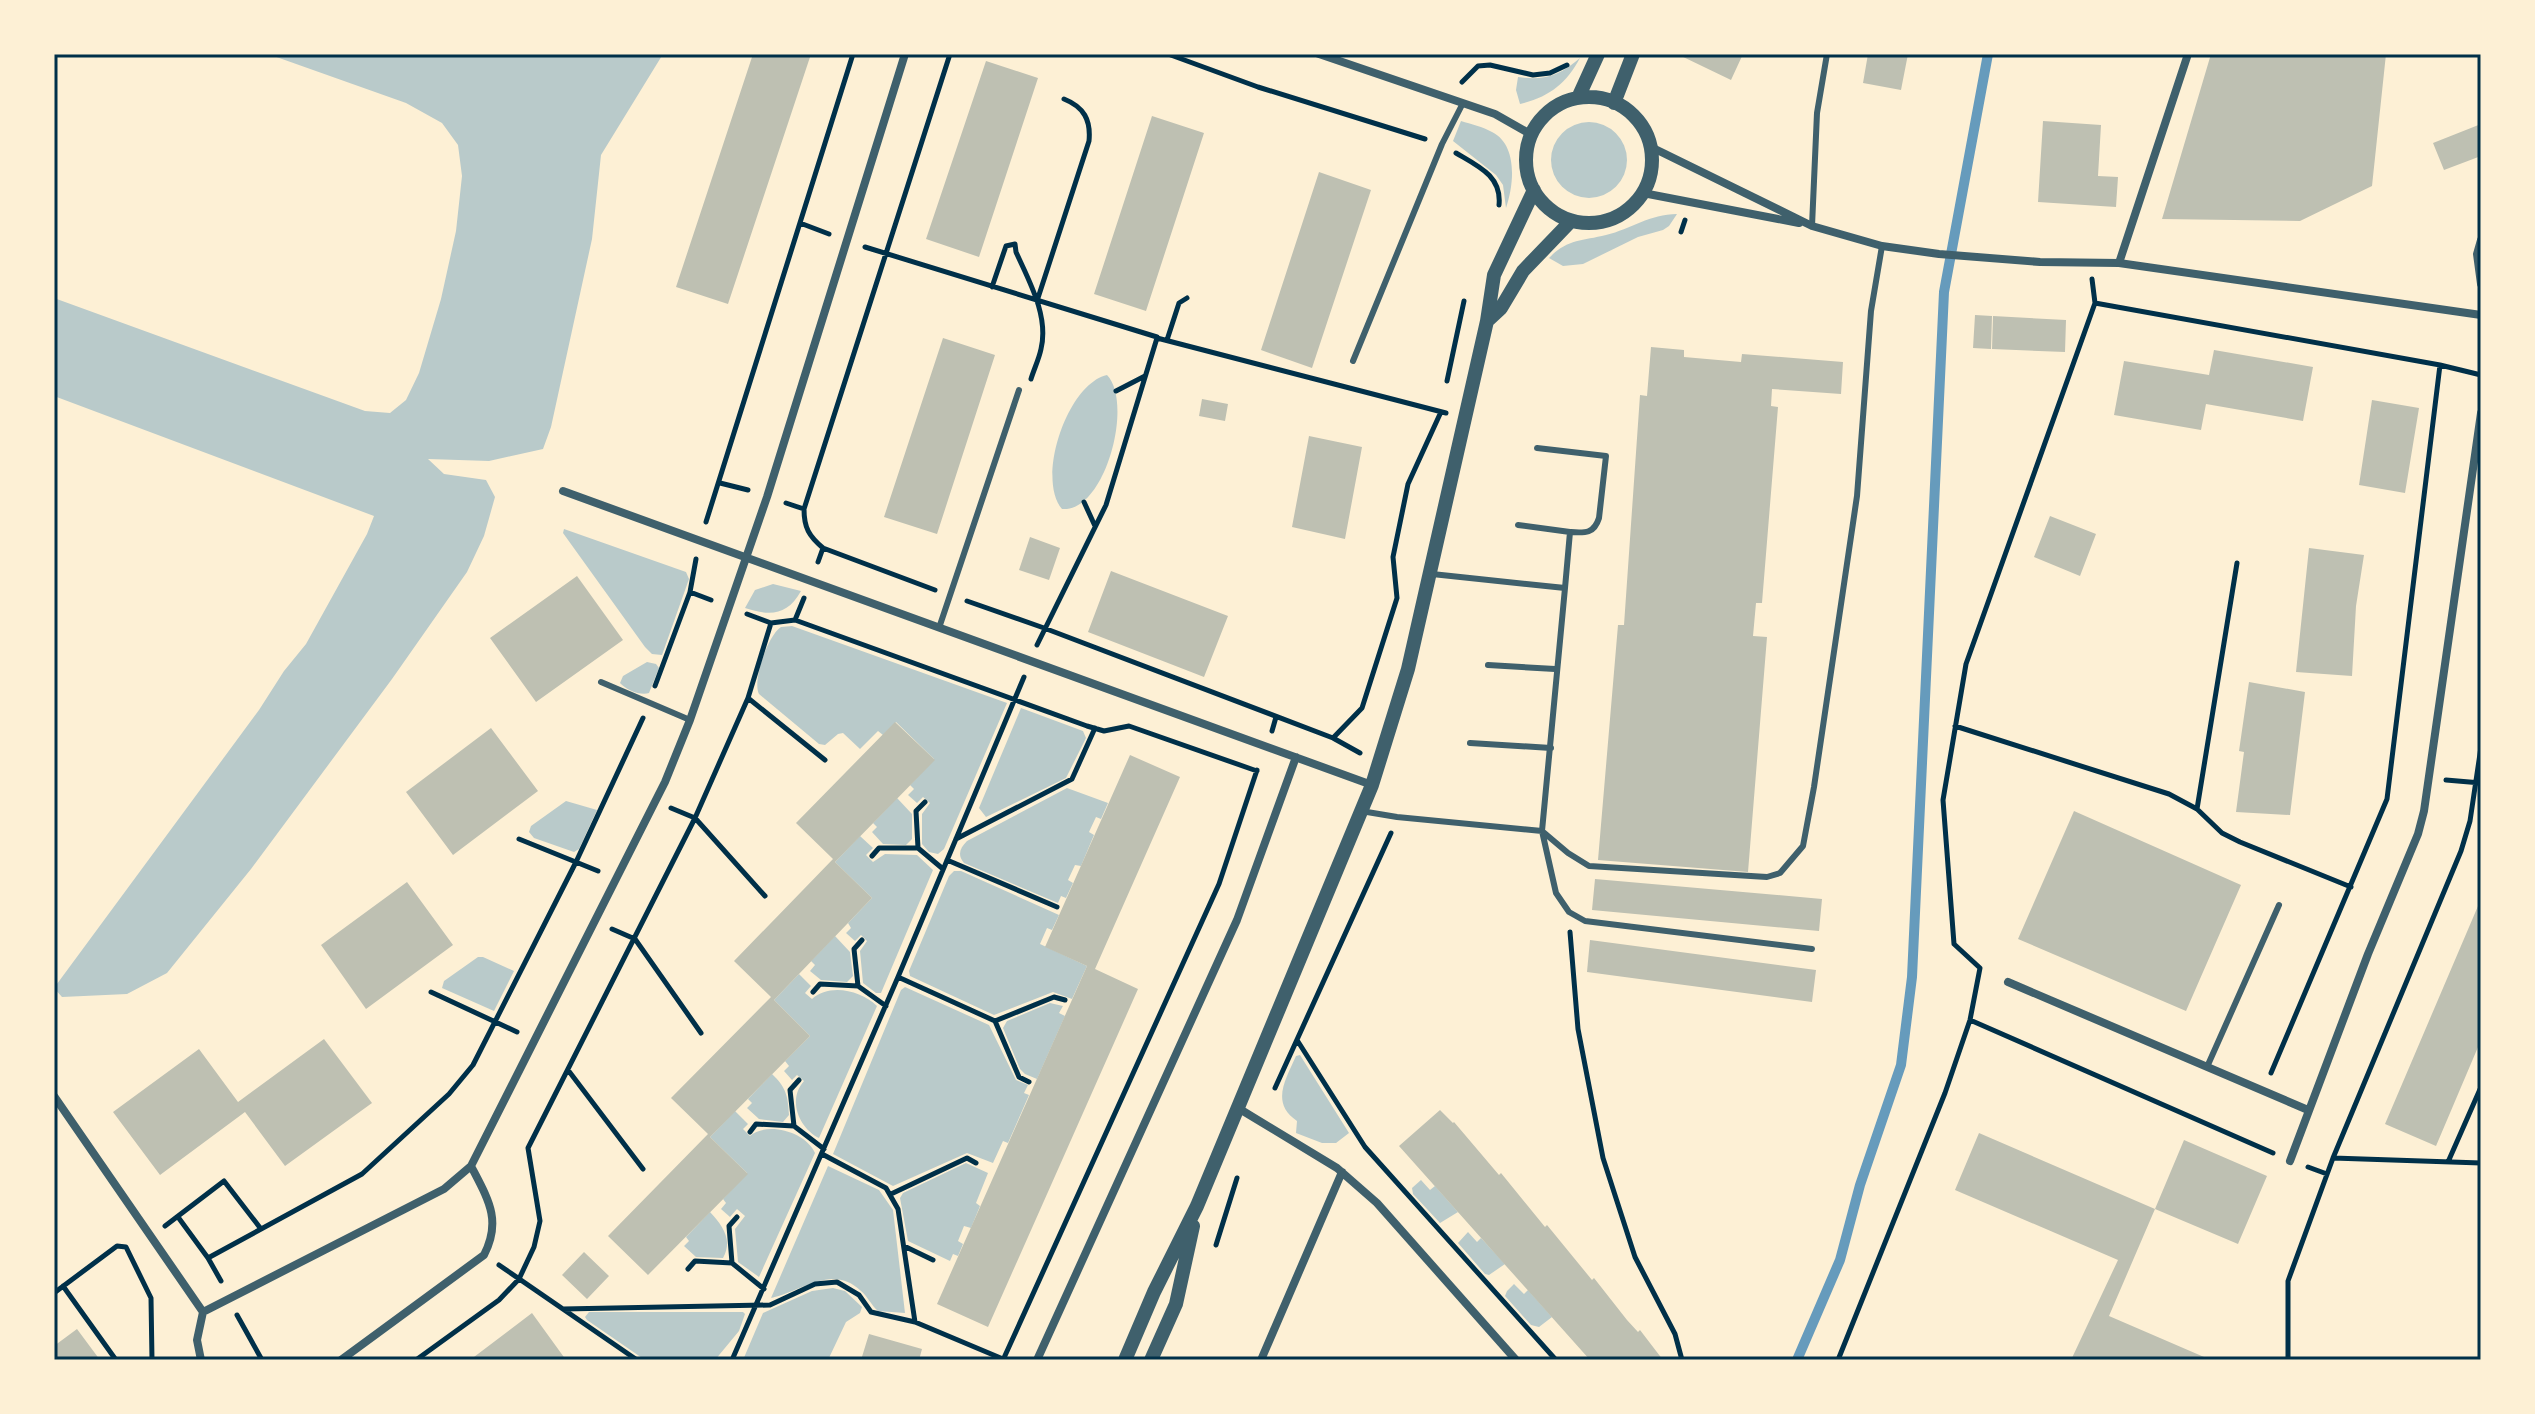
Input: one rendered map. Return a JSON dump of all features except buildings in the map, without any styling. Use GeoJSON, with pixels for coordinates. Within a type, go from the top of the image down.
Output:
{"type":"FeatureCollection","features":[{"type":"Feature","properties":{"kind":"street"},"geometry":{"type":"LineString","coordinates":[[203,1312],[444,1189],[471,1166],[533,1039],[618,879],[690,720],[747,558],[905,54]]}},
{"type":"Feature","properties":{"kind":"street"},"geometry":{"type":"LineString","coordinates":[[1319,54],[1495,114],[1532,135]]}},
{"type":"Feature","properties":{"kind":"street"},"geometry":{"type":"LineString","coordinates":[[1578,98],[1598,54]]}},
{"type":"Feature","properties":{"kind":"street"},"geometry":{"type":"LineString","coordinates":[[1614,103],[1633,54]]}},
{"type":"Feature","properties":{"kind":"street"},"geometry":{"type":"LineString","coordinates":[[2119,263],[2188,54]]}},
{"type":"Feature","properties":{"kind":"street"},"geometry":{"type":"LineString","coordinates":[[1578,98],[1603,99],[1614,103],[1634,116],[1641,125],[1651,147],[1649,179],[1643,193],[1629,209],[1612,219],[1591,223],[1571,221],[1556,214],[1534,190],[1527,163],[1532,135],[1550,111],[1578,98]]}},
{"type":"Feature","properties":{"kind":"street"},"geometry":{"type":"LineString","coordinates":[[1651,147],[1812,226]]}},
{"type":"Feature","properties":{"kind":"street"},"geometry":{"type":"LineString","coordinates":[[1125,1360],[1154,1292],[1197,1206],[1372,785],[1408,669],[1431,573],[1487,321],[1494,275],[1534,190]]}},
{"type":"Feature","properties":{"kind":"street"},"geometry":{"type":"LineString","coordinates":[[1643,193],[1812,226],[1882,246],[1939,254],[2119,263],[2481,315]]}},
{"type":"Feature","properties":{"kind":"street"},"geometry":{"type":"LineString","coordinates":[[1487,321],[1501,308],[1523,271],[1571,221]]}},
{"type":"Feature","properties":{"kind":"street"},"geometry":{"type":"LineString","coordinates":[[2481,240],[2477,254],[2481,284]]}},
{"type":"Feature","properties":{"kind":"street"},"geometry":{"type":"LineString","coordinates":[[2290,1161],[2368,954],[2418,834],[2429,779],[2481,413]]}},
{"type":"Feature","properties":{"kind":"street"},"geometry":{"type":"LineString","coordinates":[[563,491],[1372,785]]}},
{"type":"Feature","properties":{"kind":"street"},"geometry":{"type":"LineString","coordinates":[[1037,1360],[1237,920],[1296,757]]}},
{"type":"Feature","properties":{"kind":"street"},"geometry":{"type":"LineString","coordinates":[[2008,982],[2308,1110]]}},
{"type":"Feature","properties":{"kind":"street"},"geometry":{"type":"LineString","coordinates":[[54,1096],[203,1312],[197,1340],[201,1360]]}},
{"type":"Feature","properties":{"kind":"street"},"geometry":{"type":"LineString","coordinates":[[1238,1108],[1342,1172],[1377,1203],[1516,1360]]}},
{"type":"Feature","properties":{"kind":"street"},"geometry":{"type":"LineString","coordinates":[[341,1360],[484,1255],[493,1239],[494,1215],[471,1166]]}},
{"type":"Feature","properties":{"kind":"street"},"geometry":{"type":"LineString","coordinates":[[1261,1360],[1342,1172]]}},
{"type":"Feature","properties":{"kind":"street"},"geometry":{"type":"LineString","coordinates":[[1151,1360],[1176,1304],[1197,1206]]}},
{"type":"Feature","properties":{"kind":"lane"},"geometry":{"type":"LineString","coordinates":[[1812,226],[1817,113],[1827,54]]}},
{"type":"Feature","properties":{"kind":"lane"},"geometry":{"type":"LineString","coordinates":[[1353,361],[1442,144],[1463,103]]}},
{"type":"Feature","properties":{"kind":"lane"},"geometry":{"type":"LineString","coordinates":[[1361,811],[1542,831],[1589,866],[1767,877],[1780,873],[1803,846],[1814,787],[1857,496],[1871,311],[1882,246]]}},
{"type":"Feature","properties":{"kind":"lane"},"geometry":{"type":"LineString","coordinates":[[939,628],[1019,390]]}},
{"type":"Feature","properties":{"kind":"lane"},"geometry":{"type":"LineString","coordinates":[[1518,525],[1587,533],[1596,527],[1606,456],[1537,448]]}},
{"type":"Feature","properties":{"kind":"lane"},"geometry":{"type":"LineString","coordinates":[[1570,532],[1542,831],[1556,893],[1569,912],[1585,921],[1812,949]]}},
{"type":"Feature","properties":{"kind":"lane"},"geometry":{"type":"LineString","coordinates":[[1431,573],[1565,588]]}},
{"type":"Feature","properties":{"kind":"lane"},"geometry":{"type":"LineString","coordinates":[[1488,665],[1555,669]]}},
{"type":"Feature","properties":{"kind":"lane"},"geometry":{"type":"LineString","coordinates":[[601,682],[690,720]]}},
{"type":"Feature","properties":{"kind":"lane"},"geometry":{"type":"LineString","coordinates":[[1470,743],[1551,748]]}},
{"type":"Feature","properties":{"kind":"lane"},"geometry":{"type":"LineString","coordinates":[[2207,1067],[2279,905]]}},
{"type":"Feature","properties":{"kind":"path"},"geometry":{"type":"LineString","coordinates":[[208,1258],[362,1174],[383,1158],[461,1081],[481,1052],[622,768],[649,702],[690,592],[700,541],[853,54]]}},
{"type":"Feature","properties":{"kind":"path"},"geometry":{"type":"LineString","coordinates":[[795,620],[823,548],[809,535],[804,509],[950,54]]}},
{"type":"Feature","properties":{"kind":"path"},"geometry":{"type":"LineString","coordinates":[[1168,54],[1258,87],[1442,144],[1495,180],[1500,191],[1496,212]]}},
{"type":"Feature","properties":{"kind":"path"},"geometry":{"type":"LineString","coordinates":[[1449,77],[1462,82],[1478,66],[1490,65],[1533,75],[1550,73],[1575,61]]}},
{"type":"Feature","properties":{"kind":"path"},"geometry":{"type":"LineString","coordinates":[[1037,301],[1090,129],[1089,119],[1077,104],[1064,99]]}},
{"type":"Feature","properties":{"kind":"path"},"geometry":{"type":"LineString","coordinates":[[992,287],[1006,246],[1015,244],[1037,301],[1042,324],[1042,347],[1029,384],[1019,390]]}},
{"type":"Feature","properties":{"kind":"path"},"geometry":{"type":"LineString","coordinates":[[887,255],[1157,338],[1465,418]]}},
{"type":"Feature","properties":{"kind":"path"},"geometry":{"type":"LineString","coordinates":[[1838,1360],[1945,1093],[1970,1020],[1980,968],[1954,944],[1943,800],[1966,664],[2095,303],[2091,263]]}},
{"type":"Feature","properties":{"kind":"path"},"geometry":{"type":"LineString","coordinates":[[1446,385],[1455,332],[1467,289]]}},
{"type":"Feature","properties":{"kind":"path"},"geometry":{"type":"LineString","coordinates":[[1167,340],[1179,303],[1187,298]]}},
{"type":"Feature","properties":{"kind":"path"},"geometry":{"type":"LineString","coordinates":[[2095,303],[2481,375]]}},
{"type":"Feature","properties":{"kind":"path"},"geometry":{"type":"LineString","coordinates":[[1157,338],[1106,505],[1044,628],[1333,738],[1378,763]]}},
{"type":"Feature","properties":{"kind":"path"},"geometry":{"type":"LineString","coordinates":[[2263,1091],[2387,799],[2440,365]]}},
{"type":"Feature","properties":{"kind":"path"},"geometry":{"type":"LineString","coordinates":[[1116,391],[1146,375]]}},
{"type":"Feature","properties":{"kind":"path"},"geometry":{"type":"LineString","coordinates":[[1333,738],[1362,708],[1397,598],[1393,557],[1408,484],[1444,398]]}},
{"type":"Feature","properties":{"kind":"path"},"geometry":{"type":"LineString","coordinates":[[720,483],[757,492]]}},
{"type":"Feature","properties":{"kind":"path"},"geometry":{"type":"LineString","coordinates":[[780,501],[804,509]]}},
{"type":"Feature","properties":{"kind":"path"},"geometry":{"type":"LineString","coordinates":[[1084,502],[1095,526]]}},
{"type":"Feature","properties":{"kind":"path"},"geometry":{"type":"LineString","coordinates":[[2197,809],[2237,563]]}},
{"type":"Feature","properties":{"kind":"path"},"geometry":{"type":"LineString","coordinates":[[416,1360],[499,1300],[519,1279],[534,1247],[540,1221],[528,1148],[695,818],[748,698],[771,623],[795,620],[1104,731],[1129,726],[1257,771],[1219,884],[1003,1359],[915,1322],[871,1312],[859,1295],[837,1282],[815,1284],[770,1305],[563,1309]]}},
{"type":"Feature","properties":{"kind":"path"},"geometry":{"type":"LineString","coordinates":[[748,698],[825,760]]}},
{"type":"Feature","properties":{"kind":"path"},"geometry":{"type":"LineString","coordinates":[[732,1359],[886,1006],[1014,700]]}},
{"type":"Feature","properties":{"kind":"path"},"geometry":{"type":"LineString","coordinates":[[1955,726],[2169,794],[2197,809],[2222,833],[2351,887]]}},
{"type":"Feature","properties":{"kind":"path"},"geometry":{"type":"LineString","coordinates":[[956,839],[1072,779],[1095,728]]}},
{"type":"Feature","properties":{"kind":"path"},"geometry":{"type":"LineString","coordinates":[[2288,1360],[2288,1281],[2333,1158],[2461,851],[2479,783],[2481,747]]}},
{"type":"Feature","properties":{"kind":"path"},"geometry":{"type":"LineString","coordinates":[[2429,779],[2479,783]]}},
{"type":"Feature","properties":{"kind":"path"},"geometry":{"type":"LineString","coordinates":[[655,801],[695,818],[765,896]]}},
{"type":"Feature","properties":{"kind":"path"},"geometry":{"type":"LineString","coordinates":[[918,848],[916,811],[925,802]]}},
{"type":"Feature","properties":{"kind":"path"},"geometry":{"type":"LineString","coordinates":[[1275,1088],[1397,817]]}},
{"type":"Feature","properties":{"kind":"path"},"geometry":{"type":"LineString","coordinates":[[519,839],[618,879]]}},
{"type":"Feature","properties":{"kind":"path"},"geometry":{"type":"LineString","coordinates":[[872,856],[879,848],[918,848],[943,869]]}},
{"type":"Feature","properties":{"kind":"path"},"geometry":{"type":"LineString","coordinates":[[947,860],[1057,907]]}},
{"type":"Feature","properties":{"kind":"path"},"geometry":{"type":"LineString","coordinates":[[1569,912],[1578,1029],[1603,1158],[1635,1257],[1675,1334],[1682,1360]]}},
{"type":"Feature","properties":{"kind":"path"},"geometry":{"type":"LineString","coordinates":[[595,921],[635,939],[701,1033]]}},
{"type":"Feature","properties":{"kind":"path"},"geometry":{"type":"LineString","coordinates":[[858,986],[854,949],[862,940]]}},
{"type":"Feature","properties":{"kind":"path"},"geometry":{"type":"LineString","coordinates":[[898,977],[995,1021],[1019,1077],[1029,1082]]}},
{"type":"Feature","properties":{"kind":"path"},"geometry":{"type":"LineString","coordinates":[[813,992],[820,984],[858,986],[886,1006]]}},
{"type":"Feature","properties":{"kind":"path"},"geometry":{"type":"LineString","coordinates":[[431,992],[533,1039]]}},
{"type":"Feature","properties":{"kind":"path"},"geometry":{"type":"LineString","coordinates":[[995,1021],[1054,997],[1065,1000]]}},
{"type":"Feature","properties":{"kind":"path"},"geometry":{"type":"LineString","coordinates":[[1970,1020],[2290,1161],[2327,1174]]}},
{"type":"Feature","properties":{"kind":"path"},"geometry":{"type":"LineString","coordinates":[[1297,1040],[1365,1147],[1556,1360]]}},
{"type":"Feature","properties":{"kind":"path"},"geometry":{"type":"LineString","coordinates":[[568,1070],[643,1169]]}},
{"type":"Feature","properties":{"kind":"path"},"geometry":{"type":"LineString","coordinates":[[794,1126],[790,1090],[799,1080]]}},
{"type":"Feature","properties":{"kind":"path"},"geometry":{"type":"LineString","coordinates":[[2448,1162],[2481,1087]]}},
{"type":"Feature","properties":{"kind":"path"},"geometry":{"type":"LineString","coordinates":[[750,1132],[756,1124],[794,1126],[823,1152],[886,1188],[898,1209],[915,1322]]}},
{"type":"Feature","properties":{"kind":"path"},"geometry":{"type":"LineString","coordinates":[[891,1194],[967,1158],[976,1163]]}},
{"type":"Feature","properties":{"kind":"path"},"geometry":{"type":"LineString","coordinates":[[2333,1158],[2481,1163]]}},
{"type":"Feature","properties":{"kind":"path"},"geometry":{"type":"LineString","coordinates":[[130,1253],[224,1181],[261,1229]]}},
{"type":"Feature","properties":{"kind":"path"},"geometry":{"type":"LineString","coordinates":[[178,1217],[223,1285]]}},
{"type":"Feature","properties":{"kind":"path"},"geometry":{"type":"LineString","coordinates":[[732,1263],[729,1226],[737,1217]]}},
{"type":"Feature","properties":{"kind":"path"},"geometry":{"type":"LineString","coordinates":[[54,1293],[117,1246],[126,1247],[151,1298],[152,1360]]}},
{"type":"Feature","properties":{"kind":"path"},"geometry":{"type":"LineString","coordinates":[[904,1246],[933,1260]]}},
{"type":"Feature","properties":{"kind":"path"},"geometry":{"type":"LineString","coordinates":[[484,1255],[637,1360]]}},
{"type":"Feature","properties":{"kind":"path"},"geometry":{"type":"LineString","coordinates":[[688,1269],[695,1261],[732,1263],[764,1289]]}},
{"type":"Feature","properties":{"kind":"path"},"geometry":{"type":"LineString","coordinates":[[63,1286],[116,1360]]}},
{"type":"Feature","properties":{"kind":"path"},"geometry":{"type":"LineString","coordinates":[[239,1319],[262,1360]]}},
{"type":"Feature","properties":{"kind":"shaded area"},"geometry":{"type":"Polygon","coordinates":[[[268,54],[663,54],[601,155],[592,239],[551,427],[543,449],[489,461],[428,459],[444,474],[486,480],[495,497],[484,536],[467,572],[251,869],[167,973],[127,994],[62,997],[54,988],[306,644],[374,516],[54,396],[54,298],[365,411],[390,413],[406,400],[419,373],[441,299],[456,231],[462,176],[458,145],[442,123],[406,103],[268,54]]]}},
{"type":"Feature","properties":{"kind":"shaded area"},"geometry":{"type":"Polygon","coordinates":[[[1580,58],[1556,88],[1540,98],[1520,104],[1516,90],[1518,77],[1552,75],[1580,58]]]}},
{"type":"Feature","properties":{"kind":"shaded area"},"geometry":{"type":"Polygon","coordinates":[[[1461,121],[1492,132],[1506,146],[1512,177],[1506,208],[1503,185],[1496,175],[1453,141],[1461,121]]]}},
{"type":"Feature","properties":{"kind":"shaded area"},"geometry":{"type":"Polygon","coordinates":[[[1582,122],[1596,122],[1610,128],[1621,139],[1627,160],[1624,175],[1616,187],[1596,198],[1582,198],[1568,192],[1557,181],[1551,167],[1551,153],[1557,139],[1568,128],[1582,122]]]}},
{"type":"Feature","properties":{"kind":"shaded area"},"geometry":{"type":"Polygon","coordinates":[[[1677,214],[1663,230],[1638,237],[1583,264],[1563,266],[1549,258],[1562,247],[1575,242],[1615,232],[1658,216],[1677,214]]]}},
{"type":"Feature","properties":{"kind":"shaded area"},"geometry":{"type":"Polygon","coordinates":[[[1107,375],[1115,389],[1117,408],[1111,454],[1091,494],[1077,506],[1062,509],[1055,495],[1052,477],[1060,434],[1079,396],[1093,382],[1107,375]]]}},
{"type":"Feature","properties":{"kind":"shaded area"},"geometry":{"type":"Polygon","coordinates":[[[564,529],[686,572],[689,579],[662,655],[652,654],[645,647],[563,533],[564,529]]]}},
{"type":"Feature","properties":{"kind":"shaded area"},"geometry":{"type":"Polygon","coordinates":[[[773,584],[801,591],[790,605],[777,612],[745,608],[755,590],[773,584]]]}},
{"type":"Feature","properties":{"kind":"shaded area"},"geometry":{"type":"Polygon","coordinates":[[[792,626],[1007,703],[944,849],[938,854],[929,852],[922,844],[922,814],[930,803],[923,797],[917,803],[908,795],[914,789],[910,785],[934,759],[896,722],[883,735],[878,731],[860,749],[843,733],[825,745],[819,744],[759,694],[759,669],[766,648],[781,627],[792,626]]]}},
{"type":"Feature","properties":{"kind":"shaded area"},"geometry":{"type":"Polygon","coordinates":[[[647,662],[659,668],[649,693],[634,692],[620,683],[623,676],[647,662]]]}},
{"type":"Feature","properties":{"kind":"shaded area"},"geometry":{"type":"Polygon","coordinates":[[[1021,708],[1083,731],[1086,738],[1066,778],[986,817],[979,808],[1021,708]]]}},
{"type":"Feature","properties":{"kind":"shaded area"},"geometry":{"type":"Polygon","coordinates":[[[1067,788],[1108,803],[1101,819],[1096,817],[1089,832],[1094,835],[1081,866],[1075,865],[1068,880],[1073,883],[1066,898],[1061,896],[1058,903],[964,863],[960,852],[967,841],[1067,788]]]}},
{"type":"Feature","properties":{"kind":"shaded area"},"geometry":{"type":"Polygon","coordinates":[[[897,798],[912,814],[912,839],[906,845],[883,844],[872,832],[877,827],[873,823],[897,798]]]}},
{"type":"Feature","properties":{"kind":"shaded area"},"geometry":{"type":"Polygon","coordinates":[[[566,801],[597,810],[579,849],[574,852],[534,838],[529,832],[531,826],[566,801]]]}},
{"type":"Feature","properties":{"kind":"shaded area"},"geometry":{"type":"Polygon","coordinates":[[[860,836],[873,848],[866,855],[873,862],[885,854],[917,855],[933,870],[881,993],[876,993],[863,983],[860,951],[867,941],[861,935],[855,941],[846,933],[851,928],[848,923],[872,898],[835,862],[860,836]]]}},
{"type":"Feature","properties":{"kind":"shaded area"},"geometry":{"type":"Polygon","coordinates":[[[954,871],[961,871],[1059,915],[1052,930],[1047,928],[1040,944],[1087,966],[1072,999],[1053,992],[994,1015],[910,976],[909,971],[949,876],[954,871]]]}},
{"type":"Feature","properties":{"kind":"shaded area"},"geometry":{"type":"Polygon","coordinates":[[[835,936],[850,952],[853,976],[847,982],[821,980],[810,971],[815,965],[811,961],[835,936]]]}},
{"type":"Feature","properties":{"kind":"shaded area"},"geometry":{"type":"Polygon","coordinates":[[[478,957],[514,971],[494,1011],[442,988],[444,981],[478,957]]]}},
{"type":"Feature","properties":{"kind":"shaded area"},"geometry":{"type":"Polygon","coordinates":[[[799,974],[811,986],[805,993],[812,999],[827,991],[845,990],[877,1006],[819,1138],[806,1128],[798,1113],[796,1097],[804,1081],[797,1075],[792,1080],[784,1071],[789,1066],[785,1061],[810,1036],[774,1000],[799,974]]]}},
{"type":"Feature","properties":{"kind":"shaded area"},"geometry":{"type":"Polygon","coordinates":[[[905,987],[989,1025],[1016,1080],[1028,1085],[1024,1093],[1029,1095],[1008,1143],[1003,1141],[993,1163],[967,1153],[893,1186],[833,1154],[901,990],[905,987]]]}},
{"type":"Feature","properties":{"kind":"shaded area"},"geometry":{"type":"Polygon","coordinates":[[[1050,1003],[1063,1006],[1059,1013],[1065,1016],[1037,1079],[1020,1069],[1003,1028],[1007,1021],[1050,1003]]]}},
{"type":"Feature","properties":{"kind":"shaded area"},"geometry":{"type":"Polygon","coordinates":[[[1300,1055],[1349,1133],[1336,1143],[1322,1143],[1296,1133],[1297,1121],[1284,1106],[1285,1082],[1296,1056],[1300,1055]]]}},
{"type":"Feature","properties":{"kind":"shaded area"},"geometry":{"type":"Polygon","coordinates":[[[772,1074],[787,1097],[789,1115],[783,1122],[759,1119],[747,1108],[752,1103],[748,1099],[772,1074]]]}},
{"type":"Feature","properties":{"kind":"shaded area"},"geometry":{"type":"Polygon","coordinates":[[[735,1111],[748,1124],[743,1129],[750,1136],[766,1129],[786,1131],[803,1139],[815,1153],[759,1277],[738,1262],[735,1229],[745,1216],[737,1209],[730,1217],[721,1209],[726,1203],[723,1199],[747,1173],[710,1137],[735,1111]]]}},
{"type":"Feature","properties":{"kind":"shaded area"},"geometry":{"type":"Polygon","coordinates":[[[966,1163],[988,1173],[976,1203],[980,1206],[971,1228],[964,1226],[958,1241],[963,1244],[958,1256],[953,1254],[950,1261],[908,1241],[900,1198],[903,1193],[966,1163]]]}},
{"type":"Feature","properties":{"kind":"shaded area"},"geometry":{"type":"Polygon","coordinates":[[[828,1166],[879,1190],[893,1210],[905,1313],[878,1311],[861,1291],[839,1279],[816,1282],[771,1298],[828,1166]]]}},
{"type":"Feature","properties":{"kind":"shaded area"},"geometry":{"type":"Polygon","coordinates":[[[1421,1180],[1430,1190],[1435,1186],[1458,1212],[1440,1223],[1413,1194],[1412,1188],[1421,1180]]]}},
{"type":"Feature","properties":{"kind":"shaded area"},"geometry":{"type":"Polygon","coordinates":[[[710,1212],[727,1239],[723,1258],[696,1257],[684,1246],[689,1241],[686,1237],[710,1212]]]}},
{"type":"Feature","properties":{"kind":"shaded area"},"geometry":{"type":"Polygon","coordinates":[[[1468,1232],[1477,1242],[1481,1238],[1505,1264],[1489,1275],[1485,1274],[1458,1243],[1468,1232]]]}},
{"type":"Feature","properties":{"kind":"shaded area"},"geometry":{"type":"Polygon","coordinates":[[[1514,1284],[1524,1294],[1528,1290],[1552,1317],[1539,1327],[1531,1325],[1505,1296],[1514,1284]]]}},
{"type":"Feature","properties":{"kind":"shaded area"},"geometry":{"type":"Polygon","coordinates":[[[833,1288],[845,1291],[862,1307],[860,1313],[846,1322],[828,1360],[743,1360],[763,1313],[812,1291],[833,1288]]]}},
{"type":"Feature","properties":{"kind":"shaded area"},"geometry":{"type":"Polygon","coordinates":[[[589,1312],[745,1314],[739,1331],[715,1360],[645,1360],[587,1320],[585,1317],[589,1312]]]}},
{"type":"Feature","properties":{"kind":"waterway"},"geometry":{"type":"LineString","coordinates":[[1797,1360],[1840,1260],[1860,1185],[1901,1065],[1912,977],[1944,292],[1988,54]]}}]}
